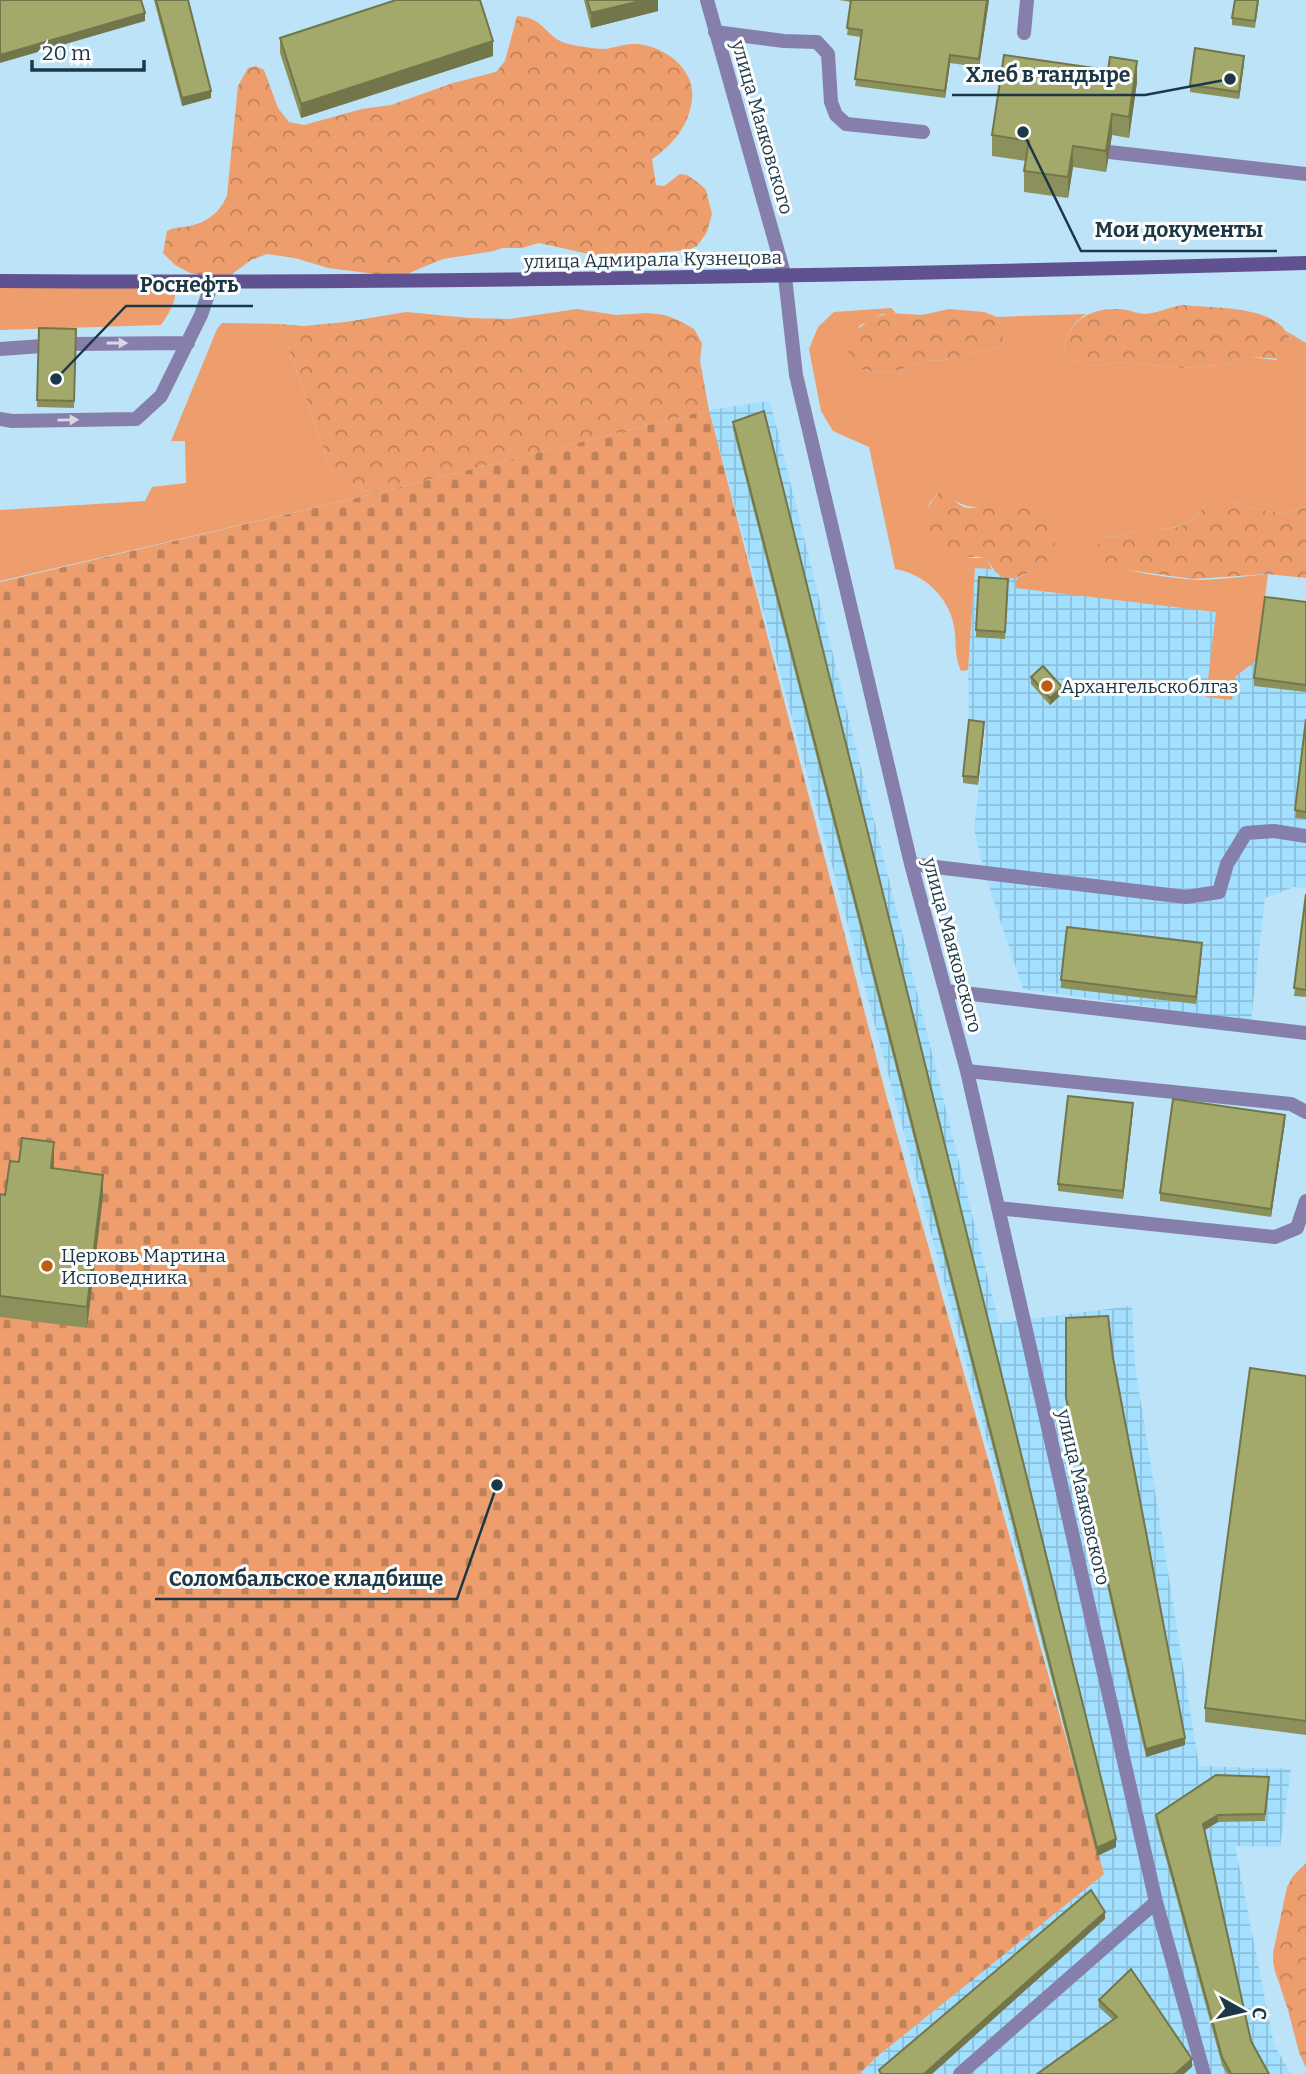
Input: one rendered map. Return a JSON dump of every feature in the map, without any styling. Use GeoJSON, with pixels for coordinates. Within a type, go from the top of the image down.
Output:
{"type":"FeatureCollection","features":[{"type":"Feature","properties":{"kind":"main road","name":"улица Адмирала Кузнецова"},"geometry":{"type":"LineString","coordinates":[[0,281],[212,283],[785,277],[1306,263]]}},
{"type":"Feature","properties":{"kind":"street","name":"улица Маяковского"},"geometry":{"type":"LineString","coordinates":[[707,0],[785,277],[796,375],[912,864],[967,1071],[1156,1902],[1204,2074]]}},
{"type":"Feature","properties":{"kind":"street"},"geometry":{"type":"LineString","coordinates":[[1024,33],[1027,0]]}},
{"type":"Feature","properties":{"kind":"street"},"geometry":{"type":"LineString","coordinates":[[715,32],[784,41],[817,42],[828,54],[831,102],[836,115],[846,124],[923,132]]}},
{"type":"Feature","properties":{"kind":"street"},"geometry":{"type":"LineString","coordinates":[[1109,152],[1306,174]]}},
{"type":"Feature","properties":{"kind":"street"},"geometry":{"type":"LineString","coordinates":[[0,419],[136,419],[162,396],[188,343],[212,283]]}},
{"type":"Feature","properties":{"kind":"street"},"geometry":{"type":"LineString","coordinates":[[0,349],[188,343]]}},
{"type":"Feature","properties":{"kind":"street"},"geometry":{"type":"LineString","coordinates":[[912,864],[1186,897],[1219,892],[1227,864],[1246,833],[1274,831],[1306,836]]}},
{"type":"Feature","properties":{"kind":"street"},"geometry":{"type":"LineString","coordinates":[[946,991],[1306,1033]]}},
{"type":"Feature","properties":{"kind":"street"},"geometry":{"type":"LineString","coordinates":[[967,1071],[1291,1104],[1306,1112]]}},
{"type":"Feature","properties":{"kind":"street"},"geometry":{"type":"LineString","coordinates":[[999,1208],[1275,1237],[1297,1228],[1306,1201]]}},
{"type":"Feature","properties":{"kind":"street"},"geometry":{"type":"LineString","coordinates":[[960,2074],[1156,1902]]}},
{"type":"Feature","properties":{"kind":"shaded area"},"geometry":{"type":"Polygon","coordinates":[[[770,401],[999,1323],[1132,1306],[1135,1366],[1199,1766],[1291,1769],[1280,1847],[1235,1846],[1274,2045],[1291,2074],[859,2074],[1104,1874],[709,410],[770,401]]]}},
{"type":"Feature","properties":{"kind":"shaded area"},"geometry":{"type":"Polygon","coordinates":[[[975,567],[1306,609],[1306,888],[1294,887],[1265,898],[1251,1021],[1023,989],[985,874],[974,829],[986,727],[969,725],[968,670],[975,567]]]}},
{"type":"Feature","properties":{"kind":"green space"},"geometry":{"type":"Polygon","coordinates":[[[517,16],[534,20],[554,37],[568,44],[605,49],[629,44],[643,45],[665,53],[682,68],[692,88],[688,117],[674,140],[652,159],[656,185],[664,186],[680,174],[687,175],[706,190],[712,214],[707,232],[697,246],[688,250],[651,253],[625,262],[539,243],[522,248],[502,248],[443,259],[409,273],[391,276],[328,268],[295,258],[267,254],[251,260],[228,277],[209,277],[190,273],[175,265],[163,253],[167,231],[195,225],[207,219],[217,211],[227,195],[238,86],[248,68],[256,66],[264,70],[278,108],[289,122],[304,125],[362,109],[391,105],[453,83],[496,72],[505,61],[517,16]]]}},
{"type":"Feature","properties":{"kind":"green space"},"geometry":{"type":"Polygon","coordinates":[[[0,280],[176,284],[176,290],[172,306],[161,325],[0,330],[0,280]]]}},
{"type":"Feature","properties":{"kind":"green space"},"geometry":{"type":"Polygon","coordinates":[[[1184,305],[1244,310],[1273,320],[1284,328],[1290,340],[1288,355],[1284,359],[1252,357],[1232,364],[1182,368],[1122,362],[1096,366],[1074,361],[1064,349],[1070,330],[1090,314],[1119,309],[1146,314],[1184,305]]]}},
{"type":"Feature","properties":{"kind":"green space"},"geometry":{"type":"Polygon","coordinates":[[[891,308],[896,313],[882,314],[859,326],[864,370],[889,373],[928,361],[944,360],[1004,346],[1003,331],[997,317],[1086,314],[1071,329],[1064,349],[1074,361],[1096,366],[1122,362],[1182,368],[1232,364],[1251,357],[1276,360],[1290,338],[1286,331],[1306,343],[1306,506],[1283,513],[1248,508],[1226,500],[1213,500],[1191,521],[1177,527],[1139,530],[1105,537],[1100,559],[1132,571],[1193,580],[1268,574],[1257,660],[1236,676],[1232,700],[1206,697],[1216,612],[1015,588],[1017,578],[1030,572],[1046,570],[1053,558],[1052,530],[1047,517],[990,503],[969,506],[937,494],[929,504],[927,524],[935,544],[957,558],[983,558],[992,569],[975,568],[968,670],[961,671],[953,621],[943,600],[936,590],[917,576],[895,569],[869,447],[833,431],[821,411],[809,349],[818,327],[834,312],[891,308]]]}},
{"type":"Feature","properties":{"kind":"green space"},"geometry":{"type":"Polygon","coordinates":[[[577,309],[616,315],[665,315],[694,329],[702,343],[700,361],[709,410],[373,494],[344,481],[331,470],[280,324],[303,326],[346,322],[406,312],[510,319],[577,309]]]}},
{"type":"Feature","properties":{"kind":"green space"},"geometry":{"type":"Polygon","coordinates":[[[949,309],[984,312],[997,317],[1003,331],[1004,346],[944,360],[928,361],[889,373],[864,370],[857,366],[848,354],[846,348],[850,336],[870,319],[889,313],[922,315],[949,309]]]}},
{"type":"Feature","properties":{"kind":"green space"},"geometry":{"type":"Polygon","coordinates":[[[222,323],[280,324],[331,470],[344,481],[373,494],[0,581],[0,510],[145,501],[152,487],[186,483],[185,441],[171,441],[217,329],[222,323]]]}},
{"type":"Feature","properties":{"kind":"green space"},"geometry":{"type":"Polygon","coordinates":[[[709,410],[886,1095],[1104,1874],[859,2074],[0,2074],[0,582],[373,494],[709,410]]]}},
{"type":"Feature","properties":{"kind":"green space"},"geometry":{"type":"Polygon","coordinates":[[[941,492],[968,508],[996,501],[1009,501],[1045,514],[1051,526],[1055,549],[1051,564],[1043,571],[1007,578],[998,574],[983,558],[955,558],[942,553],[935,546],[927,527],[929,507],[941,492]]]}},
{"type":"Feature","properties":{"kind":"green space"},"geometry":{"type":"Polygon","coordinates":[[[1213,500],[1226,500],[1248,508],[1283,513],[1306,506],[1306,578],[1268,574],[1193,579],[1120,569],[1105,564],[1097,553],[1100,540],[1105,537],[1139,530],[1178,527],[1191,521],[1213,500]]]}},
{"type":"Feature","properties":{"kind":"green space"},"geometry":{"type":"Polygon","coordinates":[[[1306,1863],[1306,2068],[1274,1968],[1273,1953],[1287,1887],[1293,1876],[1306,1863]]]}},
{"type":"Feature","properties":{"kind":"building"},"geometry":{"type":"Polygon","coordinates":[[[0,0],[141,0],[145,13],[0,55],[0,0]]]}},
{"type":"Feature","properties":{"kind":"building"},"geometry":{"type":"Polygon","coordinates":[[[156,0],[188,0],[211,91],[182,98],[156,0]]]}},
{"type":"Feature","properties":{"kind":"building"},"geometry":{"type":"Polygon","coordinates":[[[396,0],[480,0],[493,41],[301,104],[280,38],[396,0]]]}},
{"type":"Feature","properties":{"kind":"building"},"geometry":{"type":"Polygon","coordinates":[[[587,0],[644,0],[591,13],[587,0]]]}},
{"type":"Feature","properties":{"kind":"building"},"geometry":{"type":"Polygon","coordinates":[[[851,0],[987,0],[979,59],[950,55],[945,91],[855,79],[862,30],[847,28],[851,0]]]}},
{"type":"Feature","properties":{"kind":"building"},"geometry":{"type":"Polygon","coordinates":[[[1235,0],[1258,0],[1255,21],[1232,18],[1235,0]]]}},
{"type":"Feature","properties":{"kind":"building"},"geometry":{"type":"Polygon","coordinates":[[[1195,48],[1244,56],[1239,92],[1190,85],[1195,48]]]}},
{"type":"Feature","properties":{"kind":"building"},"geometry":{"type":"Polygon","coordinates":[[[1004,55],[1108,70],[1110,57],[1137,61],[1129,117],[1112,114],[1106,151],[1073,146],[1068,177],[1024,171],[1029,141],[992,135],[1004,55]]]}},
{"type":"Feature","properties":{"kind":"building"},"geometry":{"type":"Polygon","coordinates":[[[39,328],[76,329],[74,401],[37,400],[39,328]]]}},
{"type":"Feature","properties":{"kind":"building"},"geometry":{"type":"Polygon","coordinates":[[[764,411],[1116,1839],[1097,1848],[733,422],[764,411]]]}},
{"type":"Feature","properties":{"kind":"building"},"geometry":{"type":"Polygon","coordinates":[[[979,577],[1008,579],[1005,632],[976,630],[979,577]]]}},
{"type":"Feature","properties":{"kind":"building"},"geometry":{"type":"Polygon","coordinates":[[[1265,597],[1306,602],[1306,685],[1254,678],[1265,597]]]}},
{"type":"Feature","properties":{"kind":"building"},"geometry":{"type":"Polygon","coordinates":[[[1043,666],[1062,687],[1050,698],[1031,677],[1043,666]]]}},
{"type":"Feature","properties":{"kind":"building"},"geometry":{"type":"Polygon","coordinates":[[[1306,719],[1306,812],[1295,810],[1306,719]]]}},
{"type":"Feature","properties":{"kind":"building"},"geometry":{"type":"Polygon","coordinates":[[[969,720],[984,722],[978,777],[963,776],[969,720]]]}},
{"type":"Feature","properties":{"kind":"building"},"geometry":{"type":"Polygon","coordinates":[[[1306,894],[1306,990],[1294,988],[1306,894]]]}},
{"type":"Feature","properties":{"kind":"building"},"geometry":{"type":"Polygon","coordinates":[[[1067,927],[1202,943],[1196,997],[1061,980],[1067,927]]]}},
{"type":"Feature","properties":{"kind":"building"},"geometry":{"type":"Polygon","coordinates":[[[1068,1096],[1133,1103],[1123,1191],[1058,1184],[1068,1096]]]}},
{"type":"Feature","properties":{"kind":"building"},"geometry":{"type":"Polygon","coordinates":[[[1173,1099],[1285,1115],[1271,1209],[1160,1193],[1173,1099]]]}},
{"type":"Feature","properties":{"kind":"building","name":"Церковь Мартина Исповедника"},"geometry":{"type":"Polygon","coordinates":[[[22,1138],[54,1142],[51,1168],[103,1175],[87,1307],[0,1296],[0,1194],[5,1195],[10,1161],[19,1162],[22,1138]]]}},
{"type":"Feature","properties":{"kind":"building"},"geometry":{"type":"Polygon","coordinates":[[[1108,1316],[1113,1358],[1185,1738],[1146,1749],[1066,1398],[1066,1318],[1108,1316]]]}},
{"type":"Feature","properties":{"kind":"building"},"geometry":{"type":"Polygon","coordinates":[[[1250,1368],[1306,1376],[1306,1721],[1205,1708],[1250,1368]]]}},
{"type":"Feature","properties":{"kind":"building"},"geometry":{"type":"Polygon","coordinates":[[[1216,1775],[1269,1777],[1265,1814],[1218,1815],[1203,1824],[1251,2041],[1269,2074],[1231,2074],[1222,2057],[1156,1815],[1216,1775]]]}},
{"type":"Feature","properties":{"kind":"building"},"geometry":{"type":"Polygon","coordinates":[[[1091,1890],[1105,1912],[924,2074],[881,2074],[879,2070],[1091,1890]]]}},
{"type":"Feature","properties":{"kind":"building"},"geometry":{"type":"Polygon","coordinates":[[[1131,1969],[1192,2059],[1175,2074],[1037,2074],[1117,2017],[1099,2000],[1131,1969]]]}},
{"type":"Feature","properties":{"kind":"place","name":"Хлеб в тандыре"},"geometry":{"type":"Point","coordinates":[1230,79]}},
{"type":"Feature","properties":{"kind":"place","name":"Мои документы"},"geometry":{"type":"Point","coordinates":[1023,132]}},
{"type":"Feature","properties":{"kind":"place","name":"Роснефть"},"geometry":{"type":"Point","coordinates":[56,379]}},
{"type":"Feature","properties":{"kind":"place","name":"Архангельскоблгаз"},"geometry":{"type":"Point","coordinates":[1047,686]}},
{"type":"Feature","properties":{"kind":"place","name":"Церковь Мартина Исповедника"},"geometry":{"type":"Point","coordinates":[47,1266]}},
{"type":"Feature","properties":{"kind":"place","name":"Соломбальское кладбище"},"geometry":{"type":"Point","coordinates":[497,1485]}}]}
